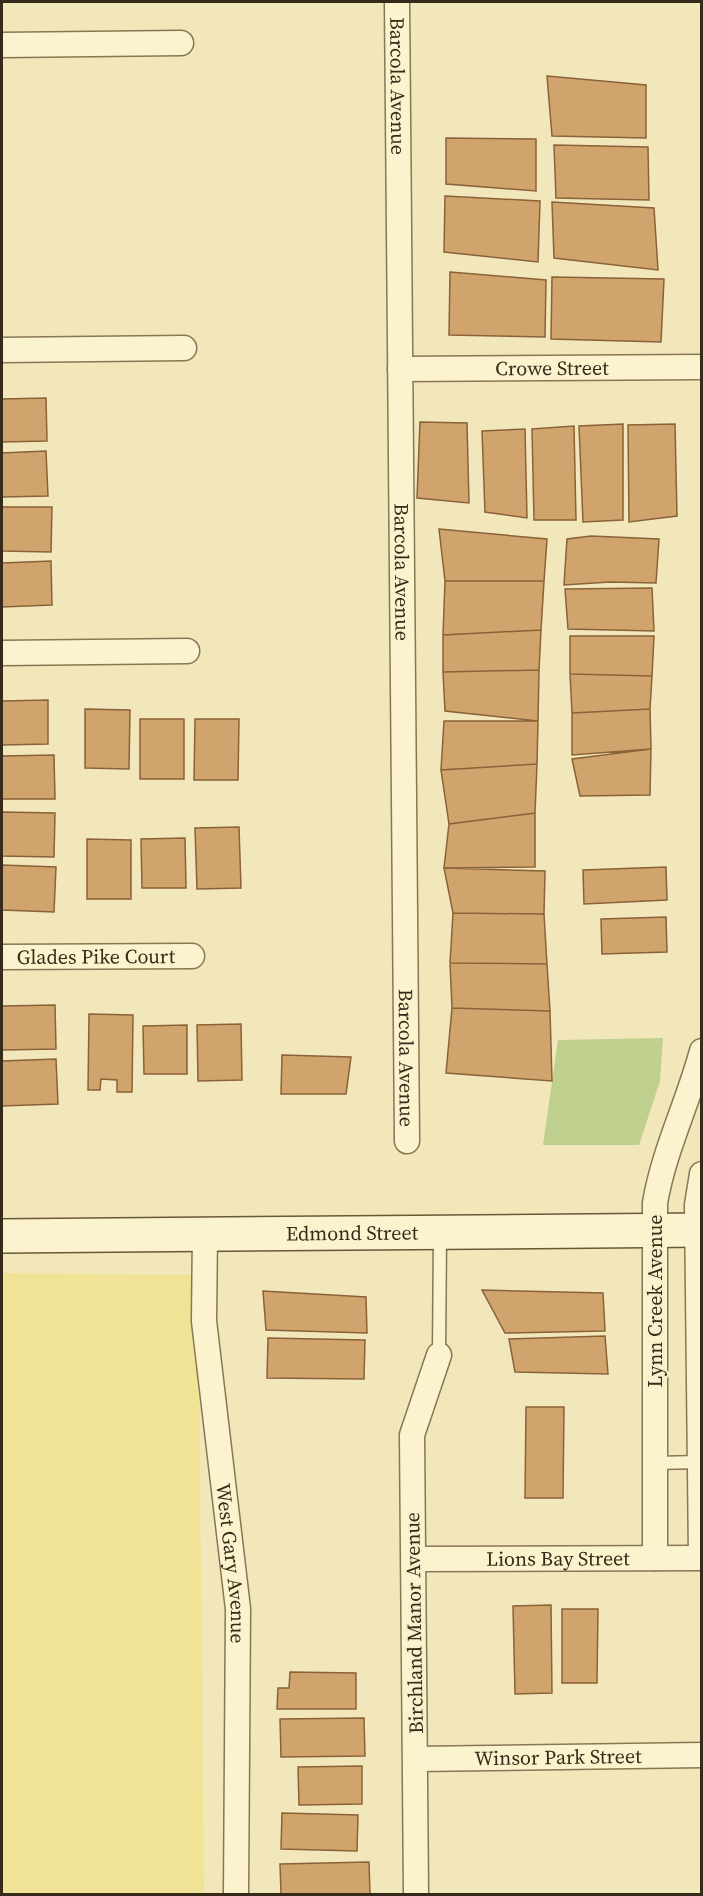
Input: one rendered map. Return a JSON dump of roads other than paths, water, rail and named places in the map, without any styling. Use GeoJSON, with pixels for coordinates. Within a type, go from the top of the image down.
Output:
{"type":"FeatureCollection","features":[{"type":"Feature","properties":{"kind":"street","name":"Barcola Avenue"},"geometry":{"type":"LineString","coordinates":[[397,2],[407,1141]]}},
{"type":"Feature","properties":{"kind":"street"},"geometry":{"type":"LineString","coordinates":[[2,45],[181,43]]}},
{"type":"Feature","properties":{"kind":"street"},"geometry":{"type":"LineString","coordinates":[[2,350],[184,348]]}},
{"type":"Feature","properties":{"kind":"street","name":"Crowe Street"},"geometry":{"type":"LineString","coordinates":[[400,369],[702,367]]}},
{"type":"Feature","properties":{"kind":"street"},"geometry":{"type":"LineString","coordinates":[[2,653],[187,651]]}},
{"type":"Feature","properties":{"kind":"street","name":"Glades Pike Court"},"geometry":{"type":"LineString","coordinates":[[2,957],[192,956]]}},
{"type":"Feature","properties":{"kind":"street","name":"Lynn Creek Avenue"},"geometry":{"type":"LineString","coordinates":[[655,1558],[655,1203],[667,1150],[697,1081],[702,1051]]}},
{"type":"Feature","properties":{"kind":"street"},"geometry":{"type":"LineString","coordinates":[[701,1558],[697,1205],[702,1174]]}},
{"type":"Feature","properties":{"kind":"street","name":"Edmond Street"},"geometry":{"type":"LineString","coordinates":[[2,1236],[699,1230]]}},
{"type":"Feature","properties":{"kind":"street","name":"West Gary Avenue"},"geometry":{"type":"LineString","coordinates":[[205,1233],[204,1321],[238,1609],[236,1894]]}},
{"type":"Feature","properties":{"kind":"street","name":"Birchland Manor Avenue"},"geometry":{"type":"LineString","coordinates":[[416,1894],[412,1436],[439,1355]]}},
{"type":"Feature","properties":{"kind":"street","name":"Lions Bay Street"},"geometry":{"type":"LineString","coordinates":[[414,1559],[701,1558]]}},
{"type":"Feature","properties":{"kind":"street","name":"Winsor Park Street"},"geometry":{"type":"LineString","coordinates":[[416,1759],[702,1755]]}},
{"type":"Feature","properties":{"kind":"lane"},"geometry":{"type":"LineString","coordinates":[[439,1355],[440,1232]]}},
{"type":"Feature","properties":{"kind":"lane"},"geometry":{"type":"LineString","coordinates":[[655,1463],[700,1462]]}}]}
